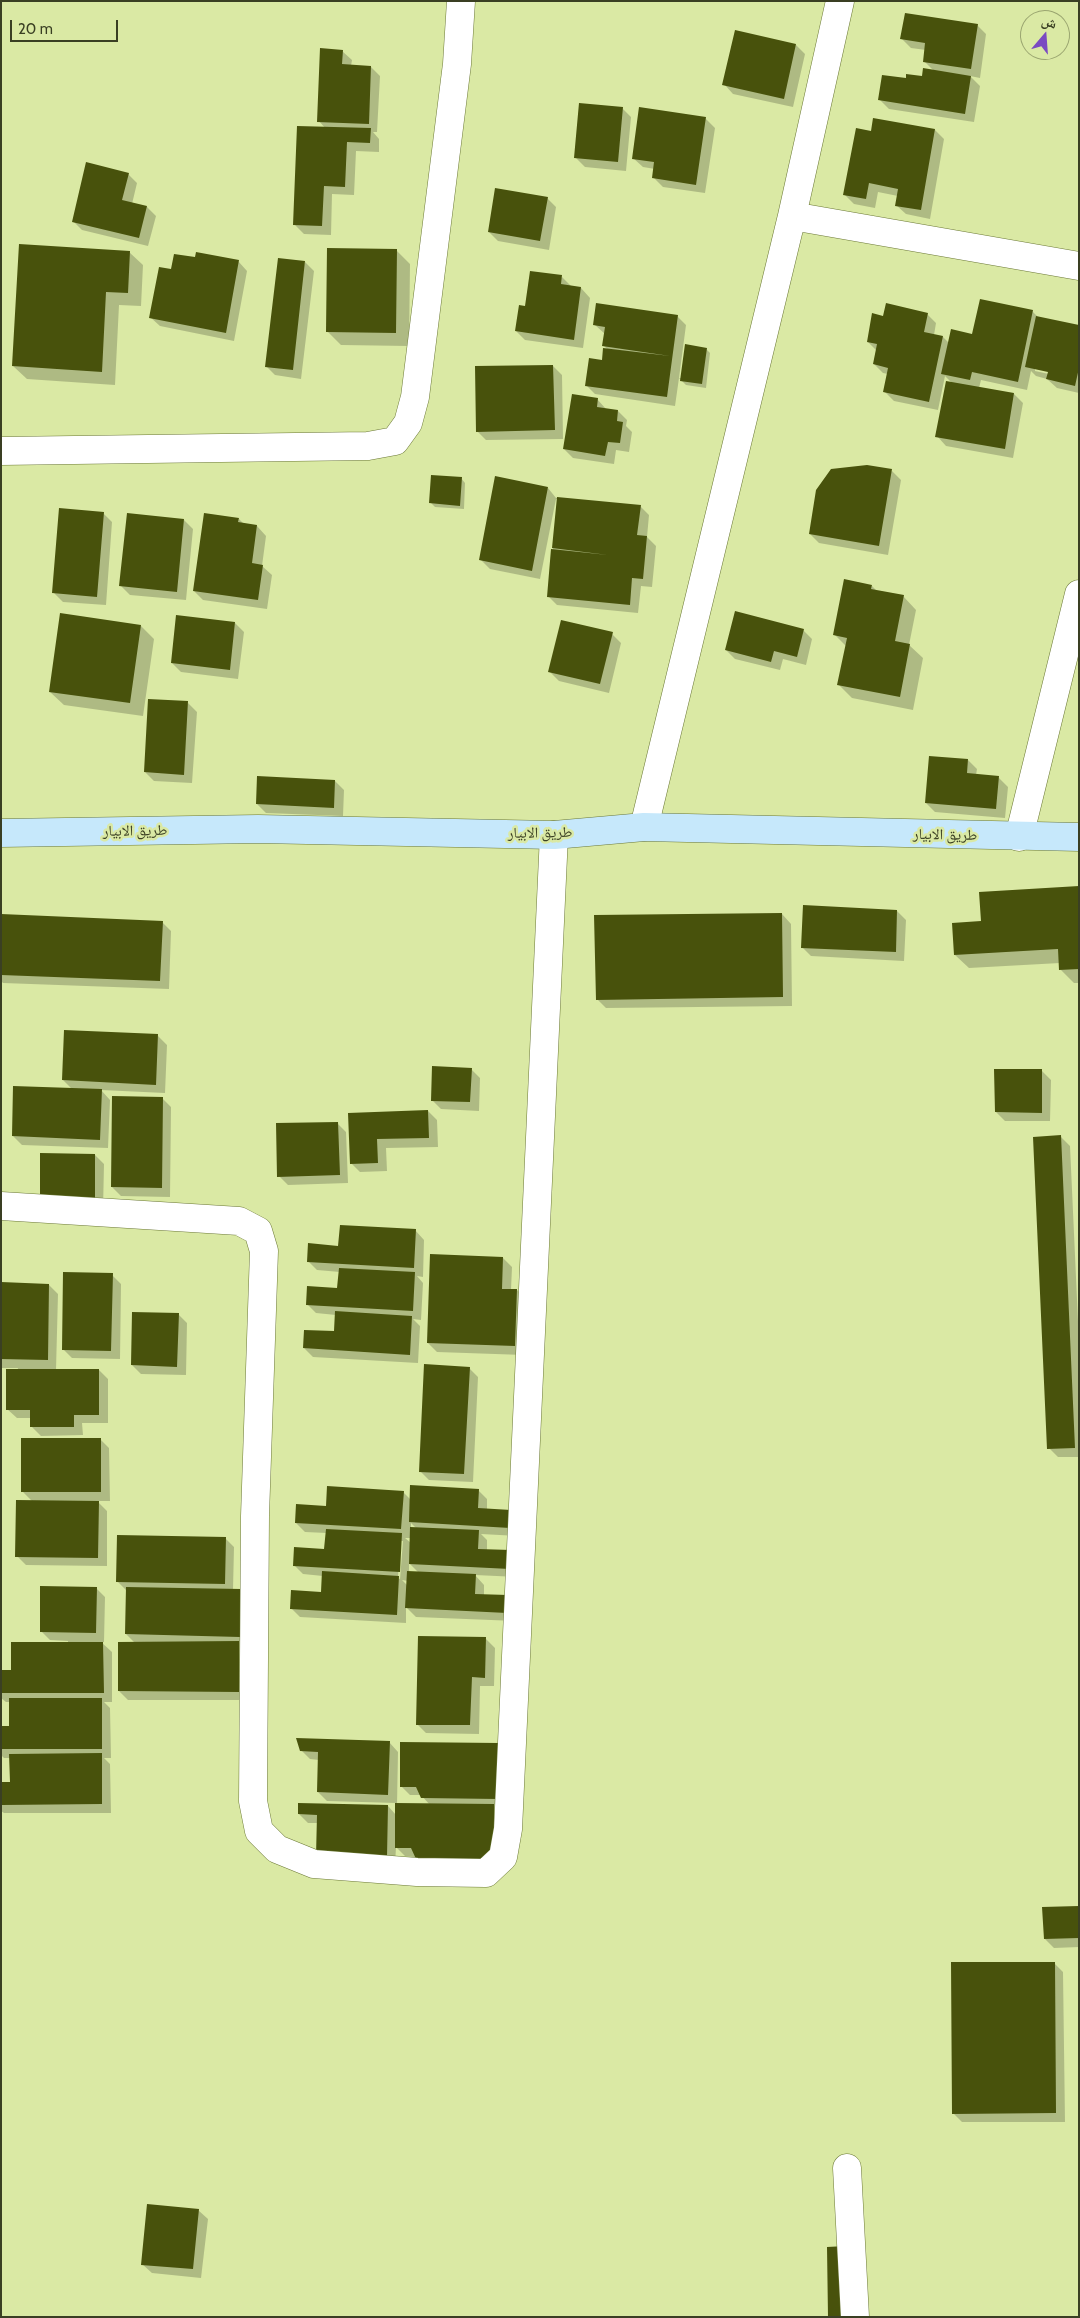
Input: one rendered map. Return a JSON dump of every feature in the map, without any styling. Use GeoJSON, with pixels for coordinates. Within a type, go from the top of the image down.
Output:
{"type":"FeatureCollection","features":[{"type":"Feature","properties":{"kind":"main road","name":"طريق الابيار"},"geometry":{"type":"LineString","coordinates":[[1,833],[258,829],[554,835],[644,827],[1079,837]]}},
{"type":"Feature","properties":{"kind":"street"},"geometry":{"type":"LineString","coordinates":[[1,451],[368,446],[395,441],[408,423],[415,396],[457,64],[461,1]]}},
{"type":"Feature","properties":{"kind":"street"},"geometry":{"type":"LineString","coordinates":[[644,827],[792,216],[840,1]]}},
{"type":"Feature","properties":{"kind":"street"},"geometry":{"type":"LineString","coordinates":[[792,216],[1079,266]]}},
{"type":"Feature","properties":{"kind":"street"},"geometry":{"type":"LineString","coordinates":[[1019,837],[1079,594]]}},
{"type":"Feature","properties":{"kind":"street"},"geometry":{"type":"LineString","coordinates":[[1,1206],[239,1221],[258,1231],[264,1251],[255,1516],[253,1801],[259,1831],[277,1849],[314,1864],[417,1872],[486,1873],[503,1857],[508,1829],[554,835]]}},
{"type":"Feature","properties":{"kind":"street"},"geometry":{"type":"LineString","coordinates":[[847,2168],[855,2317]]}},
{"type":"Feature","properties":{"kind":"building"},"geometry":{"type":"Polygon","coordinates":[[[905,13],[978,24],[971,69],[923,62],[925,43],[900,39],[905,13]]]}},
{"type":"Feature","properties":{"kind":"building"},"geometry":{"type":"Polygon","coordinates":[[[735,30],[796,44],[784,99],[722,85],[735,30]]]}},
{"type":"Feature","properties":{"kind":"building"},"geometry":{"type":"Polygon","coordinates":[[[320,48],[343,50],[342,64],[371,66],[369,124],[317,122],[320,48]]]}},
{"type":"Feature","properties":{"kind":"building"},"geometry":{"type":"Polygon","coordinates":[[[923,68],[971,76],[965,114],[878,100],[882,75],[906,78],[906,74],[922,76],[923,68]]]}},
{"type":"Feature","properties":{"kind":"building"},"geometry":{"type":"Polygon","coordinates":[[[579,103],[623,107],[618,162],[574,158],[579,103]]]}},
{"type":"Feature","properties":{"kind":"building"},"geometry":{"type":"Polygon","coordinates":[[[639,107],[706,117],[696,185],[652,178],[654,162],[632,159],[639,107]]]}},
{"type":"Feature","properties":{"kind":"building"},"geometry":{"type":"Polygon","coordinates":[[[873,118],[935,129],[921,210],[895,206],[898,189],[869,183],[866,199],[843,195],[856,128],[871,131],[873,118]]]}},
{"type":"Feature","properties":{"kind":"building"},"geometry":{"type":"Polygon","coordinates":[[[297,126],[371,128],[370,143],[347,142],[345,187],[324,186],[322,226],[293,225],[297,126]]]}},
{"type":"Feature","properties":{"kind":"building"},"geometry":{"type":"Polygon","coordinates":[[[86,162],[129,173],[122,200],[147,206],[139,238],[72,222],[86,162]]]}},
{"type":"Feature","properties":{"kind":"building"},"geometry":{"type":"Polygon","coordinates":[[[495,188],[548,197],[540,241],[488,232],[495,188]]]}},
{"type":"Feature","properties":{"kind":"building"},"geometry":{"type":"Polygon","coordinates":[[[19,244],[130,251],[128,293],[106,292],[102,372],[12,366],[19,244]]]}},
{"type":"Feature","properties":{"kind":"building"},"geometry":{"type":"Polygon","coordinates":[[[327,248],[397,249],[396,333],[326,332],[327,248]]]}},
{"type":"Feature","properties":{"kind":"building"},"geometry":{"type":"Polygon","coordinates":[[[196,252],[239,260],[226,333],[149,318],[159,267],[171,269],[174,254],[195,257],[196,252]]]}},
{"type":"Feature","properties":{"kind":"building"},"geometry":{"type":"Polygon","coordinates":[[[278,258],[305,261],[293,370],[265,367],[278,258]]]}},
{"type":"Feature","properties":{"kind":"building"},"geometry":{"type":"Polygon","coordinates":[[[530,271],[562,275],[561,284],[581,287],[574,340],[515,331],[519,305],[525,306],[530,271]]]}},
{"type":"Feature","properties":{"kind":"building"},"geometry":{"type":"Polygon","coordinates":[[[980,299],[1033,310],[1018,382],[972,372],[970,380],[941,374],[951,329],[972,334],[980,299]]]}},
{"type":"Feature","properties":{"kind":"building"},"geometry":{"type":"Polygon","coordinates":[[[596,303],[678,315],[667,397],[585,386],[589,358],[602,360],[603,348],[670,356],[602,346],[605,327],[593,325],[596,303]]]}},
{"type":"Feature","properties":{"kind":"building"},"geometry":{"type":"Polygon","coordinates":[[[886,303],[928,313],[924,332],[943,336],[929,402],[883,392],[888,368],[873,364],[877,344],[867,342],[872,313],[883,316],[886,303]]]}},
{"type":"Feature","properties":{"kind":"building"},"geometry":{"type":"Polygon","coordinates":[[[1036,316],[1079,325],[1079,368],[1075,386],[1046,379],[1048,372],[1025,367],[1036,316]]]}},
{"type":"Feature","properties":{"kind":"building"},"geometry":{"type":"Polygon","coordinates":[[[685,344],[707,348],[702,384],[680,381],[685,344]]]}},
{"type":"Feature","properties":{"kind":"building"},"geometry":{"type":"Polygon","coordinates":[[[553,365],[555,430],[476,432],[475,366],[553,365]]]}},
{"type":"Feature","properties":{"kind":"building"},"geometry":{"type":"Polygon","coordinates":[[[946,381],[1014,393],[1005,449],[935,437],[946,381]]]}},
{"type":"Feature","properties":{"kind":"building"},"geometry":{"type":"Polygon","coordinates":[[[572,394],[598,398],[597,407],[618,410],[617,421],[623,422],[620,443],[608,442],[605,456],[563,449],[572,394]]]}},
{"type":"Feature","properties":{"kind":"building"},"geometry":{"type":"Polygon","coordinates":[[[867,465],[892,469],[879,546],[809,534],[816,490],[831,469],[867,465]]]}},
{"type":"Feature","properties":{"kind":"building"},"geometry":{"type":"Polygon","coordinates":[[[431,475],[462,477],[460,506],[429,503],[431,475]]]}},
{"type":"Feature","properties":{"kind":"building"},"geometry":{"type":"Polygon","coordinates":[[[495,476],[548,487],[532,571],[479,560],[495,476]]]}},
{"type":"Feature","properties":{"kind":"building"},"geometry":{"type":"Polygon","coordinates":[[[557,497],[641,505],[637,535],[647,536],[643,579],[632,578],[630,605],[547,597],[551,549],[608,555],[552,548],[557,497]]]}},
{"type":"Feature","properties":{"kind":"building"},"geometry":{"type":"Polygon","coordinates":[[[59,508],[104,512],[97,597],[52,593],[59,508]]]}},
{"type":"Feature","properties":{"kind":"building"},"geometry":{"type":"Polygon","coordinates":[[[127,513],[184,519],[177,592],[119,586],[127,513]]]}},
{"type":"Feature","properties":{"kind":"building"},"geometry":{"type":"Polygon","coordinates":[[[204,513],[239,518],[238,522],[257,525],[252,563],[263,565],[258,600],[193,591],[204,513]]]}},
{"type":"Feature","properties":{"kind":"building"},"geometry":{"type":"Polygon","coordinates":[[[844,579],[872,585],[871,589],[904,595],[895,641],[910,644],[900,697],[837,685],[847,638],[833,635],[844,579]]]}},
{"type":"Feature","properties":{"kind":"building"},"geometry":{"type":"Polygon","coordinates":[[[735,611],[804,629],[797,657],[774,651],[771,662],[725,650],[735,611]]]}},
{"type":"Feature","properties":{"kind":"building"},"geometry":{"type":"Polygon","coordinates":[[[60,613],[141,625],[130,703],[49,692],[60,613]]]}},
{"type":"Feature","properties":{"kind":"building"},"geometry":{"type":"Polygon","coordinates":[[[176,615],[235,622],[230,670],[171,663],[176,615]]]}},
{"type":"Feature","properties":{"kind":"building"},"geometry":{"type":"Polygon","coordinates":[[[561,620],[613,632],[600,684],[548,672],[561,620]]]}},
{"type":"Feature","properties":{"kind":"building"},"geometry":{"type":"Polygon","coordinates":[[[148,699],[188,701],[184,775],[144,772],[148,699]]]}},
{"type":"Feature","properties":{"kind":"building"},"geometry":{"type":"Polygon","coordinates":[[[929,756],[968,759],[967,773],[999,776],[996,809],[925,803],[929,756]]]}},
{"type":"Feature","properties":{"kind":"building"},"geometry":{"type":"Polygon","coordinates":[[[257,776],[335,780],[334,808],[256,804],[257,776]]]}},
{"type":"Feature","properties":{"kind":"building"},"geometry":{"type":"Polygon","coordinates":[[[1079,886],[1079,969],[1059,970],[1058,949],[954,955],[952,923],[981,921],[979,892],[1079,886]]]}},
{"type":"Feature","properties":{"kind":"building"},"geometry":{"type":"Polygon","coordinates":[[[803,905],[897,910],[896,952],[801,948],[803,905]]]}},
{"type":"Feature","properties":{"kind":"building"},"geometry":{"type":"Polygon","coordinates":[[[782,913],[783,997],[596,1000],[594,915],[782,913]]]}},
{"type":"Feature","properties":{"kind":"building"},"geometry":{"type":"Polygon","coordinates":[[[1,914],[163,921],[160,981],[1,975],[1,914]]]}},
{"type":"Feature","properties":{"kind":"building"},"geometry":{"type":"Polygon","coordinates":[[[64,1030],[158,1034],[156,1085],[62,1080],[64,1030]]]}},
{"type":"Feature","properties":{"kind":"building"},"geometry":{"type":"Polygon","coordinates":[[[432,1066],[472,1068],[470,1102],[431,1101],[432,1066]]]}},
{"type":"Feature","properties":{"kind":"building"},"geometry":{"type":"Polygon","coordinates":[[[994,1069],[1042,1069],[1042,1113],[995,1112],[994,1069]]]}},
{"type":"Feature","properties":{"kind":"building"},"geometry":{"type":"Polygon","coordinates":[[[13,1086],[102,1089],[100,1140],[12,1136],[13,1086]]]}},
{"type":"Feature","properties":{"kind":"building"},"geometry":{"type":"Polygon","coordinates":[[[112,1096],[163,1097],[162,1188],[111,1187],[112,1096]]]}},
{"type":"Feature","properties":{"kind":"building"},"geometry":{"type":"Polygon","coordinates":[[[428,1110],[429,1138],[377,1139],[378,1163],[350,1164],[348,1113],[428,1110]]]}},
{"type":"Feature","properties":{"kind":"building"},"geometry":{"type":"Polygon","coordinates":[[[338,1122],[340,1175],[277,1177],[276,1123],[338,1122]]]}},
{"type":"Feature","properties":{"kind":"building"},"geometry":{"type":"Polygon","coordinates":[[[1061,1135],[1075,1448],[1047,1449],[1033,1137],[1061,1135]]]}},
{"type":"Feature","properties":{"kind":"building"},"geometry":{"type":"Polygon","coordinates":[[[40,1153],[95,1154],[95,1202],[40,1201],[40,1153]]]}},
{"type":"Feature","properties":{"kind":"building"},"geometry":{"type":"Polygon","coordinates":[[[340,1225],[416,1229],[414,1268],[307,1262],[308,1243],[338,1246],[340,1225]]]}},
{"type":"Feature","properties":{"kind":"building"},"geometry":{"type":"Polygon","coordinates":[[[430,1254],[503,1257],[502,1289],[517,1289],[515,1346],[427,1343],[430,1254]]]}},
{"type":"Feature","properties":{"kind":"building"},"geometry":{"type":"Polygon","coordinates":[[[339,1268],[415,1272],[413,1311],[306,1305],[307,1286],[337,1288],[339,1268]]]}},
{"type":"Feature","properties":{"kind":"building"},"geometry":{"type":"Polygon","coordinates":[[[63,1272],[113,1273],[111,1351],[62,1350],[63,1272]]]}},
{"type":"Feature","properties":{"kind":"building"},"geometry":{"type":"Polygon","coordinates":[[[1,1282],[49,1284],[48,1360],[1,1359],[1,1282]]]}},
{"type":"Feature","properties":{"kind":"building"},"geometry":{"type":"Polygon","coordinates":[[[335,1311],[412,1316],[410,1355],[303,1348],[304,1330],[334,1331],[335,1311]]]}},
{"type":"Feature","properties":{"kind":"building"},"geometry":{"type":"Polygon","coordinates":[[[132,1312],[179,1313],[177,1367],[131,1365],[132,1312]]]}},
{"type":"Feature","properties":{"kind":"building"},"geometry":{"type":"Polygon","coordinates":[[[424,1364],[470,1367],[464,1474],[419,1472],[424,1364]]]}},
{"type":"Feature","properties":{"kind":"building"},"geometry":{"type":"Polygon","coordinates":[[[6,1369],[99,1369],[99,1415],[74,1415],[74,1427],[30,1427],[30,1410],[6,1410],[6,1369]]]}},
{"type":"Feature","properties":{"kind":"building"},"geometry":{"type":"Polygon","coordinates":[[[21,1438],[101,1438],[101,1492],[21,1492],[21,1438]]]}},
{"type":"Feature","properties":{"kind":"building"},"geometry":{"type":"Polygon","coordinates":[[[410,1485],[479,1489],[478,1508],[511,1510],[510,1528],[409,1522],[410,1485]]]}},
{"type":"Feature","properties":{"kind":"building"},"geometry":{"type":"Polygon","coordinates":[[[327,1486],[404,1491],[401,1529],[295,1523],[296,1504],[326,1506],[327,1486]]]}},
{"type":"Feature","properties":{"kind":"building"},"geometry":{"type":"Polygon","coordinates":[[[16,1500],[99,1501],[98,1558],[15,1557],[16,1500]]]}},
{"type":"Feature","properties":{"kind":"building"},"geometry":{"type":"Polygon","coordinates":[[[410,1527],[479,1530],[478,1549],[511,1550],[510,1569],[409,1564],[410,1527]]]}},
{"type":"Feature","properties":{"kind":"building"},"geometry":{"type":"Polygon","coordinates":[[[326,1529],[402,1533],[400,1572],[293,1566],[294,1547],[324,1549],[326,1529]]]}},
{"type":"Feature","properties":{"kind":"building"},"geometry":{"type":"Polygon","coordinates":[[[117,1535],[226,1537],[225,1584],[116,1582],[117,1535]]]}},
{"type":"Feature","properties":{"kind":"building"},"geometry":{"type":"Polygon","coordinates":[[[322,1571],[399,1576],[397,1615],[290,1609],[291,1590],[321,1592],[322,1571]]]}},
{"type":"Feature","properties":{"kind":"building"},"geometry":{"type":"Polygon","coordinates":[[[407,1571],[476,1574],[475,1594],[508,1595],[507,1613],[405,1608],[407,1571]]]}},
{"type":"Feature","properties":{"kind":"building"},"geometry":{"type":"Polygon","coordinates":[[[40,1586],[97,1587],[96,1633],[40,1632],[40,1586]]]}},
{"type":"Feature","properties":{"kind":"building"},"geometry":{"type":"Polygon","coordinates":[[[126,1587],[241,1589],[240,1637],[125,1634],[126,1587]]]}},
{"type":"Feature","properties":{"kind":"building"},"geometry":{"type":"Polygon","coordinates":[[[418,1636],[486,1637],[485,1678],[472,1677],[470,1725],[416,1725],[418,1636]]]}},
{"type":"Feature","properties":{"kind":"building"},"geometry":{"type":"Polygon","coordinates":[[[239,1641],[239,1692],[118,1691],[118,1642],[239,1641]]]}},
{"type":"Feature","properties":{"kind":"building"},"geometry":{"type":"Polygon","coordinates":[[[11,1642],[103,1642],[104,1693],[1,1693],[1,1670],[11,1670],[11,1642]]]}},
{"type":"Feature","properties":{"kind":"building"},"geometry":{"type":"Polygon","coordinates":[[[9,1698],[102,1698],[102,1749],[1,1749],[1,1726],[9,1726],[9,1698]]]}},
{"type":"Feature","properties":{"kind":"building"},"geometry":{"type":"Polygon","coordinates":[[[296,1738],[390,1741],[388,1795],[317,1792],[318,1752],[300,1751],[296,1738]]]}},
{"type":"Feature","properties":{"kind":"building"},"geometry":{"type":"Polygon","coordinates":[[[400,1742],[499,1743],[498,1799],[421,1798],[416,1787],[400,1787],[400,1742]]]}},
{"type":"Feature","properties":{"kind":"building"},"geometry":{"type":"Polygon","coordinates":[[[102,1753],[102,1804],[1,1805],[1,1782],[10,1782],[9,1754],[102,1753]]]}},
{"type":"Feature","properties":{"kind":"building"},"geometry":{"type":"Polygon","coordinates":[[[298,1803],[388,1805],[387,1857],[316,1856],[317,1815],[298,1814],[298,1803]]]}},
{"type":"Feature","properties":{"kind":"building"},"geometry":{"type":"Polygon","coordinates":[[[395,1803],[494,1804],[494,1860],[416,1859],[411,1848],[395,1848],[395,1803]]]}},
{"type":"Feature","properties":{"kind":"building"},"geometry":{"type":"Polygon","coordinates":[[[1079,1906],[1079,1938],[1044,1939],[1042,1907],[1079,1906]]]}},
{"type":"Feature","properties":{"kind":"building"},"geometry":{"type":"Polygon","coordinates":[[[951,1962],[1055,1962],[1056,2113],[952,2114],[951,1962]]]}},
{"type":"Feature","properties":{"kind":"building"},"geometry":{"type":"Polygon","coordinates":[[[147,2204],[199,2209],[193,2269],[141,2265],[147,2204]]]}},
{"type":"Feature","properties":{"kind":"building"},"geometry":{"type":"Polygon","coordinates":[[[846,2246],[848,2317],[828,2317],[827,2247],[846,2246]]]}}]}
